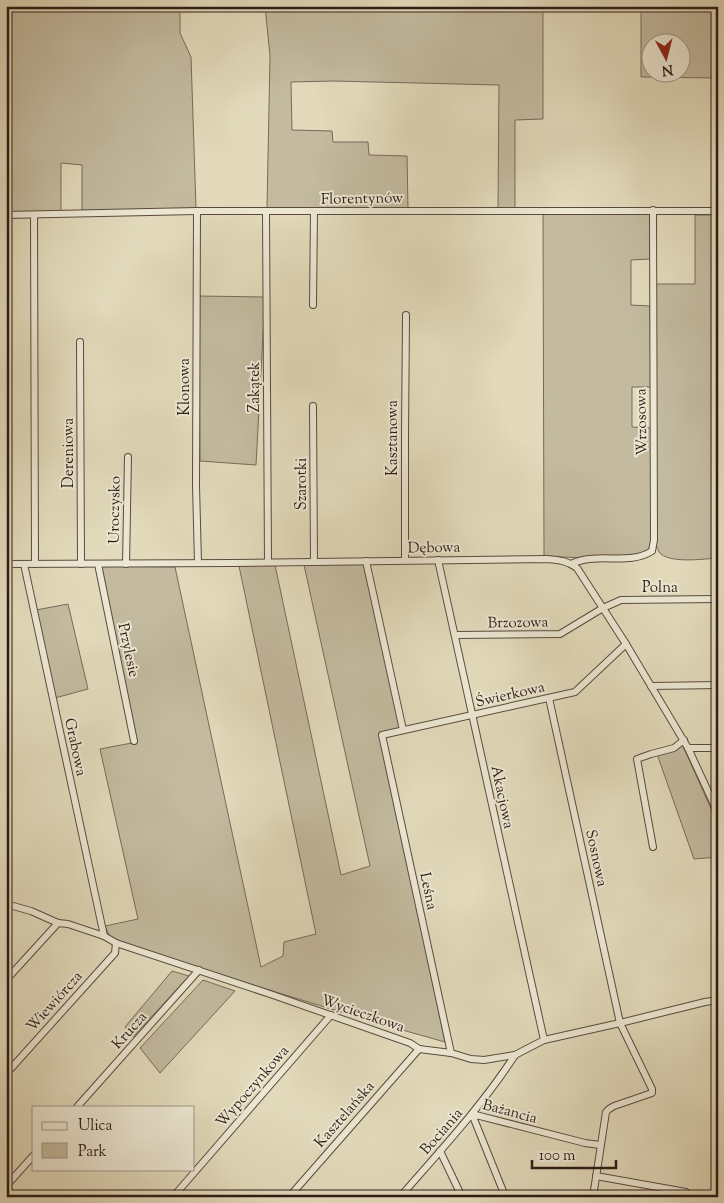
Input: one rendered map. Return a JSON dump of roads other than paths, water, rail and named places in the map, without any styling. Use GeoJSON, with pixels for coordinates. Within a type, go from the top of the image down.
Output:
{"type":"FeatureCollection","features":[{"type":"Feature","properties":{"kind":"street","name":"Florentynów"},"geometry":{"type":"LineString","coordinates":[[6,215],[363,210],[718,211]]}},
{"type":"Feature","properties":{"kind":"street","name":"Wrzosowa"},"geometry":{"type":"LineString","coordinates":[[571,564],[584,560],[644,556],[652,551],[654,540],[653,210]]}},
{"type":"Feature","properties":{"kind":"street","name":"Klonowa"},"geometry":{"type":"LineString","coordinates":[[197,211],[196,485],[198,563]]}},
{"type":"Feature","properties":{"kind":"street","name":"Zakątek"},"geometry":{"type":"LineString","coordinates":[[266,211],[268,562]]}},
{"type":"Feature","properties":{"kind":"street"},"geometry":{"type":"LineString","coordinates":[[313,305],[314,212]]}},
{"type":"Feature","properties":{"kind":"street"},"geometry":{"type":"LineString","coordinates":[[34,215],[35,564]]}},
{"type":"Feature","properties":{"kind":"street","name":"Kasztanowa"},"geometry":{"type":"LineString","coordinates":[[405,560],[404,435],[406,315]]}},
{"type":"Feature","properties":{"kind":"street","name":"Dereniowa"},"geometry":{"type":"LineString","coordinates":[[80,342],[81,564]]}},
{"type":"Feature","properties":{"kind":"street","name":"Szarotki"},"geometry":{"type":"LineString","coordinates":[[313,406],[314,562]]}},
{"type":"Feature","properties":{"kind":"street","name":"Uroczysko"},"geometry":{"type":"LineString","coordinates":[[126,564],[128,457]]}},
{"type":"Feature","properties":{"kind":"street","name":"Dębowa"},"geometry":{"type":"LineString","coordinates":[[6,564],[547,559],[562,560],[571,564]]}},
{"type":"Feature","properties":{"kind":"street","name":"Akacjowa"},"geometry":{"type":"LineString","coordinates":[[438,560],[544,1040]]}},
{"type":"Feature","properties":{"kind":"street"},"geometry":{"type":"LineString","coordinates":[[366,561],[403,730]]}},
{"type":"Feature","properties":{"kind":"street","name":"Grabowa"},"geometry":{"type":"LineString","coordinates":[[24,564],[104,936]]}},
{"type":"Feature","properties":{"kind":"street","name":"Przylesie"},"geometry":{"type":"LineString","coordinates":[[98,564],[134,741]]}},
{"type":"Feature","properties":{"kind":"street"},"geometry":{"type":"LineString","coordinates":[[571,564],[577,568],[603,608],[684,740],[718,813]]}},
{"type":"Feature","properties":{"kind":"street","name":"Polna"},"geometry":{"type":"LineString","coordinates":[[603,608],[621,600],[718,599]]}},
{"type":"Feature","properties":{"kind":"street","name":"Brzozowa"},"geometry":{"type":"LineString","coordinates":[[455,635],[560,634],[603,608]]}},
{"type":"Feature","properties":{"kind":"street","name":"Świerkowa"},"geometry":{"type":"LineString","coordinates":[[382,735],[575,692],[626,644]]}},
{"type":"Feature","properties":{"kind":"street"},"geometry":{"type":"LineString","coordinates":[[651,686],[718,685]]}},
{"type":"Feature","properties":{"kind":"street","name":"Sosnowa"},"geometry":{"type":"LineString","coordinates":[[549,698],[620,1023]]}},
{"type":"Feature","properties":{"kind":"street","name":"Leśna"},"geometry":{"type":"LineString","coordinates":[[382,735],[451,1053]]}},
{"type":"Feature","properties":{"kind":"street"},"geometry":{"type":"LineString","coordinates":[[653,847],[637,759],[674,748],[684,740]]}},
{"type":"Feature","properties":{"kind":"street"},"geometry":{"type":"LineString","coordinates":[[688,748],[718,748]]}},
{"type":"Feature","properties":{"kind":"street","name":"Wycieczkowa"},"geometry":{"type":"LineString","coordinates":[[6,904],[31,910],[58,923],[68,924],[104,936],[116,943],[331,1015],[410,1043],[419,1048],[451,1053],[471,1059],[484,1060],[515,1055],[544,1040],[718,1000]]}},
{"type":"Feature","properties":{"kind":"street"},"geometry":{"type":"LineString","coordinates":[[6,980],[58,923]]}},
{"type":"Feature","properties":{"kind":"street","name":"Wiewiórcza"},"geometry":{"type":"LineString","coordinates":[[6,1074],[115,953],[116,943]]}},
{"type":"Feature","properties":{"kind":"street","name":"Krucza"},"geometry":{"type":"LineString","coordinates":[[78,1106],[199,970]]}},
{"type":"Feature","properties":{"kind":"street","name":"Wypoczynkowa"},"geometry":{"type":"LineString","coordinates":[[172,1197],[331,1015]]}},
{"type":"Feature","properties":{"kind":"street"},"geometry":{"type":"LineString","coordinates":[[593,1197],[606,1112],[609,1108],[652,1093],[620,1023]]}},
{"type":"Feature","properties":{"kind":"street","name":"Kasztelańska"},"geometry":{"type":"LineString","coordinates":[[288,1197],[419,1048]]}},
{"type":"Feature","properties":{"kind":"street","name":"Bociania"},"geometry":{"type":"LineString","coordinates":[[400,1197],[472,1114],[499,1080],[515,1055]]}},
{"type":"Feature","properties":{"kind":"street","name":"Bażancia"},"geometry":{"type":"LineString","coordinates":[[472,1114],[585,1143],[600,1145]]}},
{"type":"Feature","properties":{"kind":"street","name":"Bażancia"},"geometry":{"type":"LineString","coordinates":[[472,1114],[507,1197]]}},
{"type":"Feature","properties":{"kind":"street"},"geometry":{"type":"LineString","coordinates":[[440,1151],[462,1197]]}},
{"type":"Feature","properties":{"kind":"street"},"geometry":{"type":"LineString","coordinates":[[6,1186],[32,1157]]}},
{"type":"Feature","properties":{"kind":"street"},"geometry":{"type":"LineString","coordinates":[[596,1176],[686,1192],[690,1197]]}}]}
